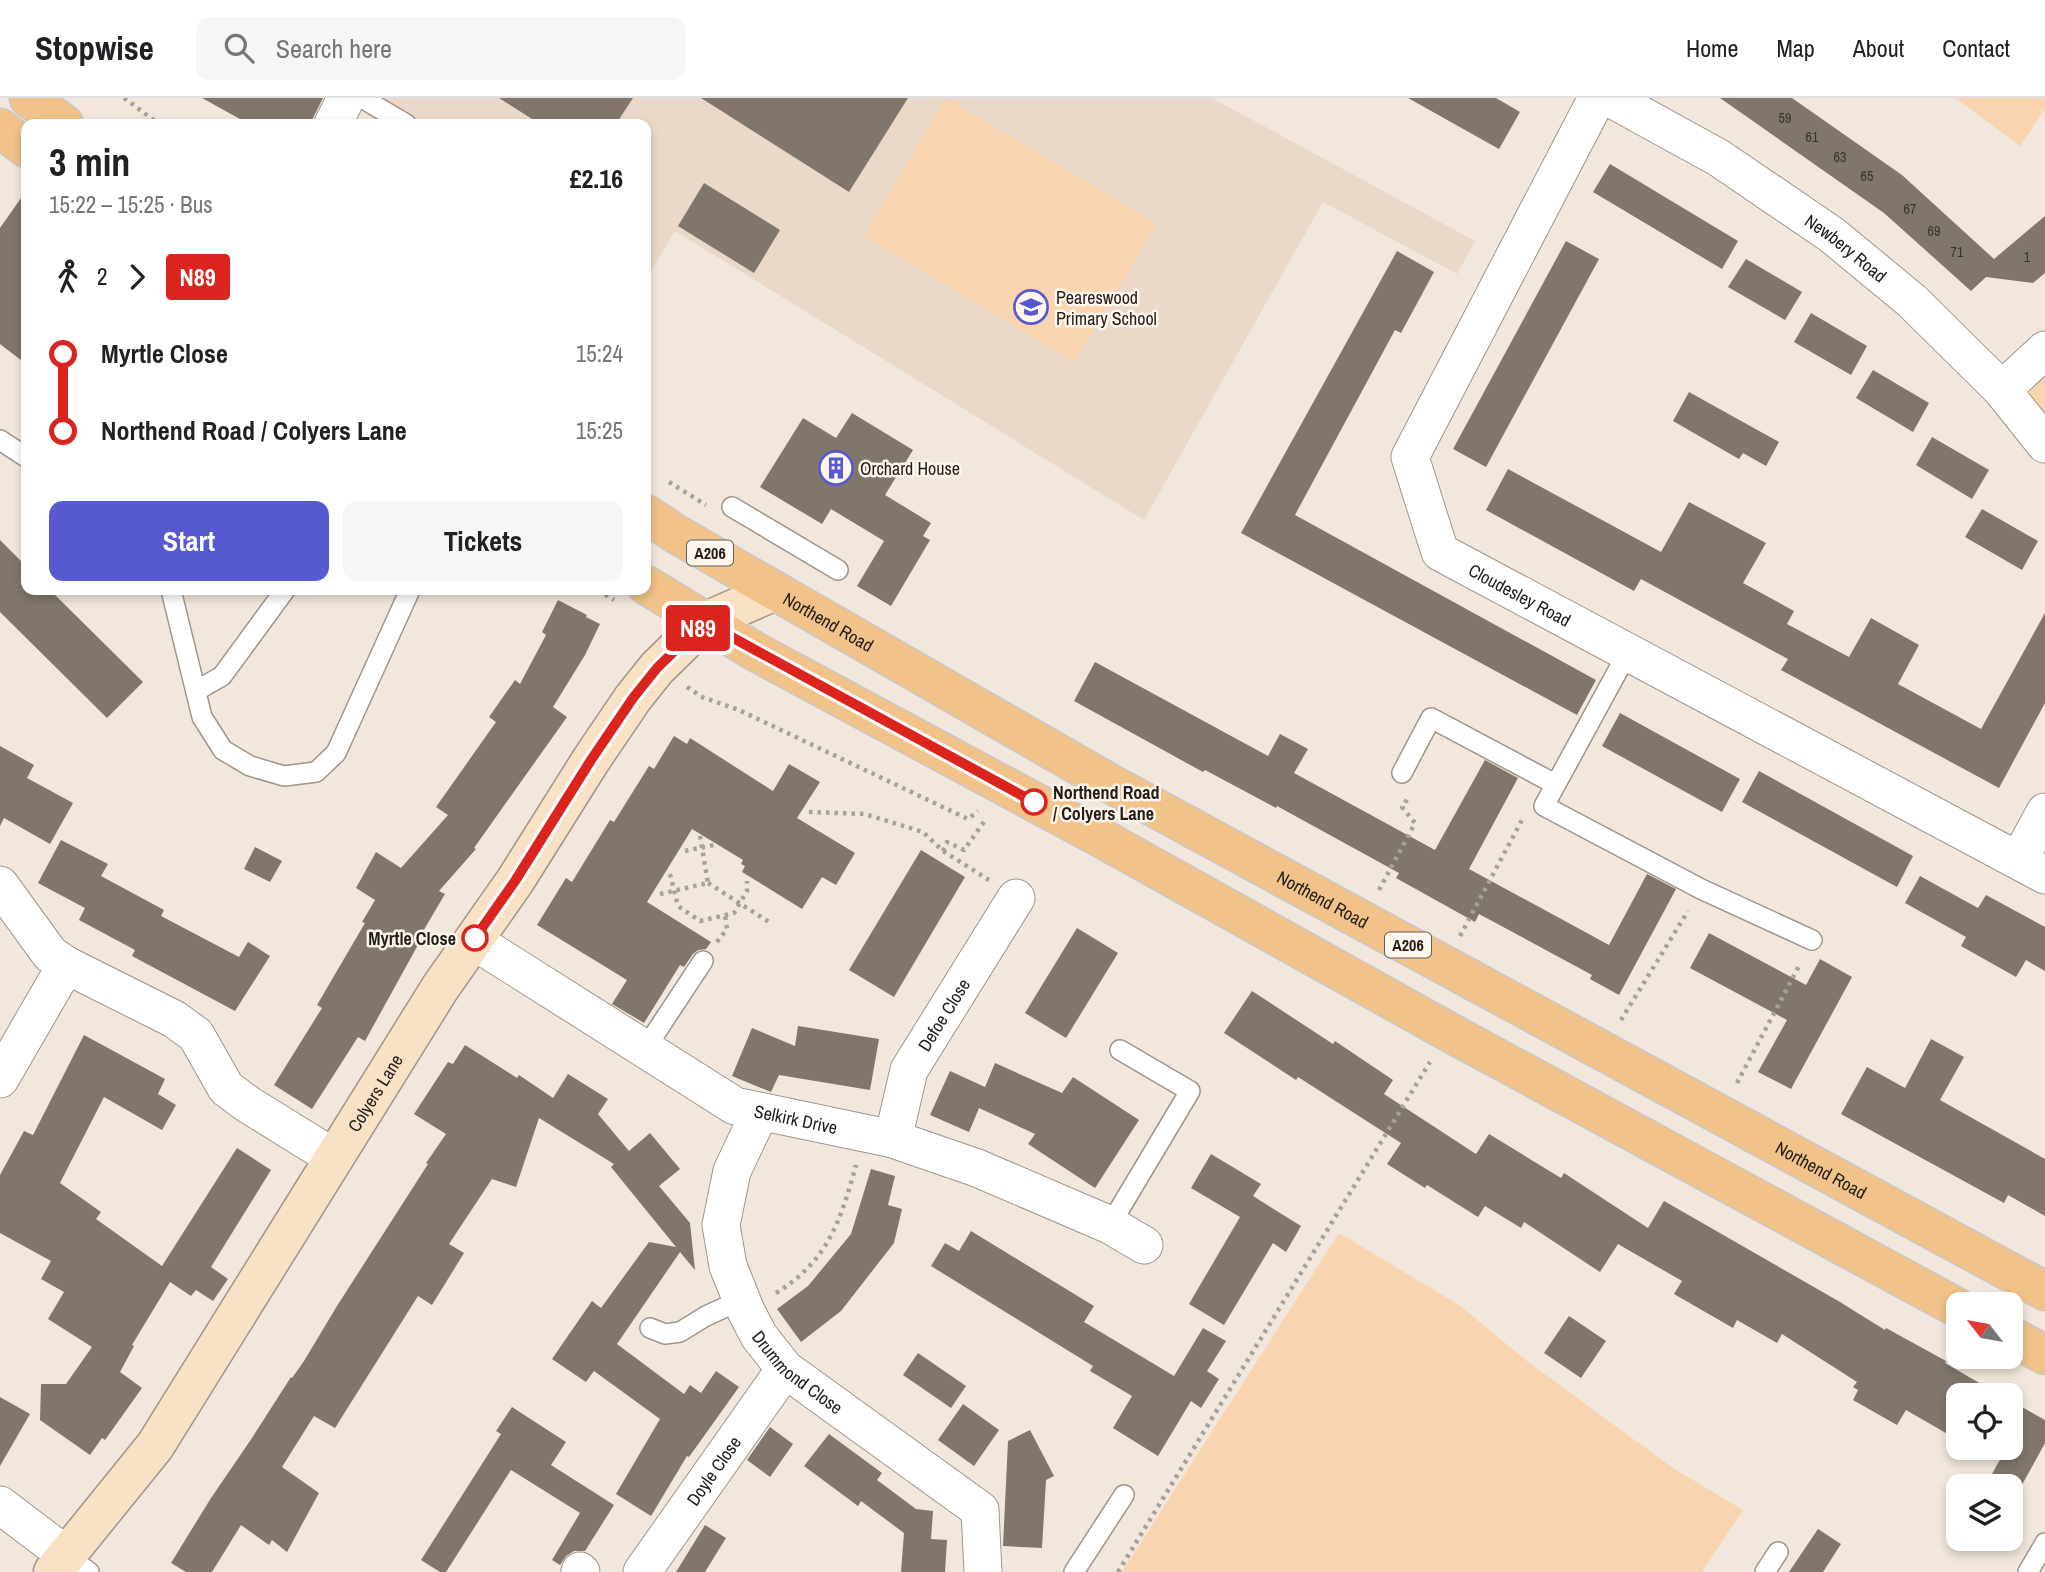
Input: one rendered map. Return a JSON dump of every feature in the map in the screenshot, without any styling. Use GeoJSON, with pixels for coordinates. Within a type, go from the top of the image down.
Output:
{"type":"FeatureCollection","features":[{"type":"Feature","properties":{"kind":"main road"},"geometry":{"type":"LineString","coordinates":[[29,98],[57,119]]}},
{"type":"Feature","properties":{"kind":"main road"},"geometry":{"type":"LineString","coordinates":[[0,128],[21,144]]}},
{"type":"Feature","properties":{"kind":"main road","name":"Northend Road"},"geometry":{"type":"LineString","coordinates":[[651,517],[775,592],[819,614],[928,680],[1111,784],[2045,1291]]}},
{"type":"Feature","properties":{"kind":"main road"},"geometry":{"type":"LineString","coordinates":[[635,595],[704,622],[1103,839],[1449,1032],[1946,1301]]}},
{"type":"Feature","properties":{"kind":"main road"},"geometry":{"type":"LineString","coordinates":[[2023,1343],[2045,1355]]}},
{"type":"Feature","properties":{"kind":"street"},"geometry":{"type":"LineString","coordinates":[[336,119],[346,98]]}},
{"type":"Feature","properties":{"kind":"street","name":"Cloudesley Road"},"geometry":{"type":"LineString","coordinates":[[1597,98],[1410,457],[1440,552],[2032,868]]}},
{"type":"Feature","properties":{"kind":"street","name":"Newbery Road"},"geometry":{"type":"LineString","coordinates":[[1610,98],[1719,158],[1832,235],[1912,301],[2002,390],[2045,444]]}},
{"type":"Feature","properties":{"kind":"street"},"geometry":{"type":"LineString","coordinates":[[2002,390],[2045,350]]}},
{"type":"Feature","properties":{"kind":"street"},"geometry":{"type":"LineString","coordinates":[[704,622],[775,592]]}},
{"type":"Feature","properties":{"kind":"street","name":"Colyers Lane"},"geometry":{"type":"LineString","coordinates":[[69,1566],[155,1446],[440,988],[515,881],[591,760],[657,668],[704,622]]}},
{"type":"Feature","properties":{"kind":"street"},"geometry":{"type":"LineString","coordinates":[[2032,868],[2045,812]]}},
{"type":"Feature","properties":{"kind":"street"},"geometry":{"type":"LineString","coordinates":[[0,885],[50,954],[66,965],[174,1019],[196,1035],[226,1088],[333,1157]]}},
{"type":"Feature","properties":{"kind":"street","name":"Defoe Close"},"geometry":{"type":"LineString","coordinates":[[878,1136],[909,1070],[1016,898]]}},
{"type":"Feature","properties":{"kind":"street","name":"Selkirk Drive"},"geometry":{"type":"LineString","coordinates":[[474,941],[735,1106],[878,1136],[977,1168],[1110,1225],[1144,1245]]}},
{"type":"Feature","properties":{"kind":"street"},"geometry":{"type":"LineString","coordinates":[[0,1079],[66,965]]}},
{"type":"Feature","properties":{"kind":"street","name":"Drummond Close"},"geometry":{"type":"LineString","coordinates":[[760,1112],[732,1171],[722,1224],[728,1266],[744,1306],[759,1336],[785,1369],[980,1510],[983,1572]]}},
{"type":"Feature","properties":{"kind":"street","name":"Doyle Close"},"geometry":{"type":"LineString","coordinates":[[642,1572],[785,1369]]}},
{"type":"Feature","properties":{"kind":"street"},"geometry":{"type":"LineString","coordinates":[[0,1505],[69,1566]]}},
{"type":"Feature","properties":{"kind":"lane"},"geometry":{"type":"LineString","coordinates":[[362,98],[397,119]]}},
{"type":"Feature","properties":{"kind":"lane"},"geometry":{"type":"LineString","coordinates":[[0,440],[21,454]]}},
{"type":"Feature","properties":{"kind":"lane"},"geometry":{"type":"LineString","coordinates":[[732,507],[838,570]]}},
{"type":"Feature","properties":{"kind":"lane"},"geometry":{"type":"LineString","coordinates":[[172,595],[202,717],[223,750],[250,766],[284,776],[316,772],[336,753],[408,595]]}},
{"type":"Feature","properties":{"kind":"lane"},"geometry":{"type":"LineString","coordinates":[[196,691],[222,676],[281,595]]}},
{"type":"Feature","properties":{"kind":"lane"},"geometry":{"type":"LineString","coordinates":[[1628,652],[1544,806],[1701,889],[1812,940]]}},
{"type":"Feature","properties":{"kind":"lane"},"geometry":{"type":"LineString","coordinates":[[1402,773],[1431,718],[1555,784]]}},
{"type":"Feature","properties":{"kind":"lane"},"geometry":{"type":"LineString","coordinates":[[645,1049],[703,961]]}},
{"type":"Feature","properties":{"kind":"lane"},"geometry":{"type":"LineString","coordinates":[[1110,1225],[1190,1091],[1120,1050]]}},
{"type":"Feature","properties":{"kind":"lane"},"geometry":{"type":"LineString","coordinates":[[650,1328],[665,1334],[680,1332],[706,1317],[744,1306]]}},
{"type":"Feature","properties":{"kind":"lane"},"geometry":{"type":"LineString","coordinates":[[1074,1572],[1124,1495]]}},
{"type":"Feature","properties":{"kind":"lane"},"geometry":{"type":"LineString","coordinates":[[2028,1572],[2045,1543]]}},
{"type":"Feature","properties":{"kind":"lane"},"geometry":{"type":"LineString","coordinates":[[1765,1572],[1778,1552]]}},
{"type":"Feature","properties":{"kind":"path"},"geometry":{"type":"LineString","coordinates":[[124,98],[152,119]]}},
{"type":"Feature","properties":{"kind":"path"},"geometry":{"type":"LineString","coordinates":[[687,687],[702,697],[739,710],[968,819],[978,810]]}},
{"type":"Feature","properties":{"kind":"path"},"geometry":{"type":"LineString","coordinates":[[1376,897],[1415,823],[1402,807],[1420,783],[1402,773]]}},
{"type":"Feature","properties":{"kind":"path"},"geometry":{"type":"LineString","coordinates":[[809,812],[865,814],[923,832],[943,851],[1016,898]]}},
{"type":"Feature","properties":{"kind":"path"},"geometry":{"type":"LineString","coordinates":[[1458,940],[1527,812]]}},
{"type":"Feature","properties":{"kind":"path"},"geometry":{"type":"LineString","coordinates":[[943,851],[947,842],[964,850],[986,819]]}},
{"type":"Feature","properties":{"kind":"path"},"geometry":{"type":"LineString","coordinates":[[700,836],[708,883]]}},
{"type":"Feature","properties":{"kind":"path"},"geometry":{"type":"LineString","coordinates":[[685,851],[714,845]]}},
{"type":"Feature","properties":{"kind":"path"},"geometry":{"type":"LineString","coordinates":[[670,874],[678,906],[700,921],[734,913],[747,891],[747,881]]}},
{"type":"Feature","properties":{"kind":"path"},"geometry":{"type":"LineString","coordinates":[[660,894],[708,883],[769,922]]}},
{"type":"Feature","properties":{"kind":"path"},"geometry":{"type":"LineString","coordinates":[[1617,1027],[1701,889]]}},
{"type":"Feature","properties":{"kind":"path"},"geometry":{"type":"LineString","coordinates":[[1732,1091],[1812,940]]}},
{"type":"Feature","properties":{"kind":"path"},"geometry":{"type":"LineString","coordinates":[[1118,1572],[1449,1032]]}},
{"type":"Feature","properties":{"kind":"path"},"geometry":{"type":"LineString","coordinates":[[744,1306],[786,1287],[821,1255],[878,1136]]}},
{"type":"Feature","properties":{"kind":"shaded area","name":"Peareswood Primary School"},"geometry":{"type":"Polygon","coordinates":[[[384,98],[1212,98],[1475,241],[1457,274],[1323,202],[1144,520],[675,231],[651,272],[651,119],[371,119],[384,98]]]}},
{"type":"Feature","properties":{"kind":"shaded area"},"geometry":{"type":"Polygon","coordinates":[[[946,98],[1157,224],[1074,362],[864,236],[946,98]]]}},
{"type":"Feature","properties":{"kind":"shaded area"},"geometry":{"type":"Polygon","coordinates":[[[1955,98],[2045,98],[2045,109],[2020,146],[1955,98]]]}},
{"type":"Feature","properties":{"kind":"shaded area"},"geometry":{"type":"Polygon","coordinates":[[[2045,361],[2045,417],[2033,401],[2030,389],[2045,361]]]}},
{"type":"Feature","properties":{"kind":"shaded area"},"geometry":{"type":"Polygon","coordinates":[[[1339,1233],[1459,1305],[1528,1362],[1673,1468],[1743,1510],[1702,1572],[1122,1572],[1339,1233]]]}},
{"type":"Feature","properties":{"kind":"building"},"geometry":{"type":"Polygon","coordinates":[[[202,98],[323,98],[312,119],[240,119],[202,98]]]}},
{"type":"Feature","properties":{"kind":"building"},"geometry":{"type":"Polygon","coordinates":[[[499,98],[633,98],[619,119],[532,119],[499,98]]]}},
{"type":"Feature","properties":{"kind":"building"},"geometry":{"type":"Polygon","coordinates":[[[701,98],[908,98],[849,192],[701,98]]]}},
{"type":"Feature","properties":{"kind":"building"},"geometry":{"type":"Polygon","coordinates":[[[1408,98],[1496,98],[1520,112],[1499,149],[1408,98]]]}},
{"type":"Feature","properties":{"kind":"building"},"geometry":{"type":"Polygon","coordinates":[[[1720,98],[1792,98],[1902,175],[1994,259],[2045,216],[2045,273],[2033,283],[1986,277],[1971,291],[1884,213],[1720,98]]]}},
{"type":"Feature","properties":{"kind":"building"},"geometry":{"type":"Polygon","coordinates":[[[1610,164],[1738,241],[1722,269],[1593,192],[1610,164]]]}},
{"type":"Feature","properties":{"kind":"building"},"geometry":{"type":"Polygon","coordinates":[[[704,183],[780,230],[754,273],[678,226],[704,183]]]}},
{"type":"Feature","properties":{"kind":"building"},"geometry":{"type":"Polygon","coordinates":[[[21,198],[21,360],[0,344],[0,228],[21,198]]]}},
{"type":"Feature","properties":{"kind":"building"},"geometry":{"type":"Polygon","coordinates":[[[1566,241],[1599,259],[1486,467],[1453,449],[1566,241]]]}},
{"type":"Feature","properties":{"kind":"building"},"geometry":{"type":"Polygon","coordinates":[[[1397,251],[1434,272],[1401,333],[1395,330],[1295,515],[1596,680],[1577,715],[1241,533],[1397,251]]]}},
{"type":"Feature","properties":{"kind":"building"},"geometry":{"type":"Polygon","coordinates":[[[1746,259],[1802,292],[1785,320],[1728,287],[1746,259]]]}},
{"type":"Feature","properties":{"kind":"building"},"geometry":{"type":"Polygon","coordinates":[[[1811,313],[1867,346],[1851,375],[1794,342],[1811,313]]]}},
{"type":"Feature","properties":{"kind":"building"},"geometry":{"type":"Polygon","coordinates":[[[1873,370],[1929,403],[1913,432],[1856,398],[1873,370]]]}},
{"type":"Feature","properties":{"kind":"building"},"geometry":{"type":"Polygon","coordinates":[[[1689,392],[1779,442],[1766,466],[1743,453],[1739,459],[1673,421],[1689,392]]]}},
{"type":"Feature","properties":{"kind":"building","name":"Orchard House"},"geometry":{"type":"Polygon","coordinates":[[[852,413],[913,450],[885,495],[931,523],[923,536],[930,540],[891,606],[857,586],[884,541],[831,509],[822,524],[760,487],[803,418],[836,438],[852,413]]]}},
{"type":"Feature","properties":{"kind":"building"},"geometry":{"type":"Polygon","coordinates":[[[1932,437],[1989,470],[1972,499],[1916,465],[1932,437]]]}},
{"type":"Feature","properties":{"kind":"building"},"geometry":{"type":"Polygon","coordinates":[[[1508,469],[1661,552],[1689,502],[1766,543],[1743,583],[1794,611],[1787,624],[1849,657],[1871,618],[1919,645],[1898,684],[1981,729],[2045,613],[2045,703],[1999,788],[1781,670],[1788,659],[1641,579],[1634,591],[1486,510],[1508,469]]]}},
{"type":"Feature","properties":{"kind":"building"},"geometry":{"type":"Polygon","coordinates":[[[1982,509],[2038,541],[2022,570],[1965,537],[1982,509]]]}},
{"type":"Feature","properties":{"kind":"building"},"geometry":{"type":"Polygon","coordinates":[[[0,540],[21,561],[21,595],[55,595],[143,682],[107,718],[0,612],[0,540]]]}},
{"type":"Feature","properties":{"kind":"building"},"geometry":{"type":"Polygon","coordinates":[[[558,600],[600,624],[585,655],[553,707],[567,717],[474,848],[476,849],[439,891],[445,894],[365,1041],[358,1037],[312,1109],[274,1085],[322,1008],[317,1005],[365,923],[362,922],[375,900],[356,888],[376,852],[401,868],[448,815],[436,807],[496,722],[489,717],[515,680],[520,684],[546,635],[542,632],[558,600]]]}},
{"type":"Feature","properties":{"kind":"building"},"geometry":{"type":"Polygon","coordinates":[[[1095,662],[1268,756],[1280,734],[1308,749],[1294,773],[1435,850],[1485,760],[1518,778],[1469,869],[1609,945],[1647,874],[1676,889],[1619,995],[1590,979],[1592,975],[1479,914],[1475,922],[1396,878],[1399,873],[1277,806],[1276,808],[1205,770],[1203,772],[1074,701],[1095,662]]]}},
{"type":"Feature","properties":{"kind":"building"},"geometry":{"type":"Polygon","coordinates":[[[1620,713],[1740,779],[1722,812],[1602,746],[1620,713]]]}},
{"type":"Feature","properties":{"kind":"building"},"geometry":{"type":"Polygon","coordinates":[[[674,736],[687,744],[690,738],[773,791],[789,764],[820,782],[797,818],[855,853],[836,885],[822,877],[802,909],[742,872],[745,866],[741,864],[743,860],[692,829],[647,902],[711,942],[706,949],[693,954],[684,967],[680,965],[644,1023],[612,1004],[627,980],[537,925],[566,878],[572,882],[610,820],[614,822],[649,766],[654,769],[674,736]]]}},
{"type":"Feature","properties":{"kind":"building"},"geometry":{"type":"Polygon","coordinates":[[[0,746],[34,765],[27,778],[73,803],[50,844],[4,818],[0,826],[0,746]]]}},
{"type":"Feature","properties":{"kind":"building"},"geometry":{"type":"Polygon","coordinates":[[[1759,771],[1913,856],[1897,887],[1742,802],[1759,771]]]}},
{"type":"Feature","properties":{"kind":"building"},"geometry":{"type":"Polygon","coordinates":[[[61,840],[108,864],[101,876],[164,910],[161,916],[239,957],[248,942],[270,956],[235,1011],[132,956],[135,950],[79,920],[85,908],[38,883],[61,840]]]}},
{"type":"Feature","properties":{"kind":"building"},"geometry":{"type":"Polygon","coordinates":[[[255,847],[282,861],[270,882],[244,869],[255,847]]]}},
{"type":"Feature","properties":{"kind":"building"},"geometry":{"type":"Polygon","coordinates":[[[921,850],[965,877],[894,997],[849,970],[921,850]]]}},
{"type":"Feature","properties":{"kind":"building"},"geometry":{"type":"Polygon","coordinates":[[[1920,876],[1978,908],[1986,895],[2045,927],[2045,971],[2026,960],[2016,977],[1961,946],[1966,937],[1905,903],[1920,876]]]}},
{"type":"Feature","properties":{"kind":"building"},"geometry":{"type":"Polygon","coordinates":[[[1077,928],[1118,953],[1066,1038],[1025,1013],[1077,928]]]}},
{"type":"Feature","properties":{"kind":"building"},"geometry":{"type":"Polygon","coordinates":[[[1709,933],[1806,985],[1820,959],[1852,977],[1791,1089],[1758,1072],[1787,1020],[1690,968],[1709,933]]]}},
{"type":"Feature","properties":{"kind":"building"},"geometry":{"type":"Polygon","coordinates":[[[1252,991],[1393,1080],[1384,1094],[1476,1154],[1489,1134],[1561,1178],[1564,1173],[1648,1228],[1664,1201],[1885,1330],[1886,1328],[1946,1361],[1946,1369],[1955,1369],[1979,1383],[1946,1383],[1946,1433],[1906,1410],[1897,1425],[1853,1400],[1858,1390],[1853,1387],[1857,1382],[1782,1334],[1777,1343],[1737,1320],[1733,1328],[1674,1294],[1682,1281],[1618,1244],[1600,1272],[1524,1222],[1521,1228],[1485,1206],[1478,1217],[1427,1185],[1425,1188],[1387,1164],[1401,1143],[1224,1033],[1252,991]]]}},
{"type":"Feature","properties":{"kind":"building"},"geometry":{"type":"Polygon","coordinates":[[[798,1026],[879,1039],[870,1090],[779,1075],[771,1092],[732,1076],[752,1028],[795,1046],[798,1026]]]}},
{"type":"Feature","properties":{"kind":"building"},"geometry":{"type":"Polygon","coordinates":[[[84,1035],[165,1079],[158,1094],[176,1105],[162,1130],[104,1097],[60,1183],[101,1212],[96,1219],[162,1266],[237,1148],[271,1170],[211,1267],[228,1279],[213,1301],[196,1290],[191,1296],[170,1282],[132,1345],[134,1346],[120,1372],[142,1388],[105,1440],[102,1438],[90,1455],[40,1420],[41,1384],[66,1384],[92,1347],[48,1319],[64,1292],[41,1279],[51,1261],[0,1233],[0,1175],[24,1131],[33,1135],[84,1035]]]}},
{"type":"Feature","properties":{"kind":"building"},"geometry":{"type":"Polygon","coordinates":[[[1931,1039],[1964,1057],[1940,1100],[2045,1159],[2045,1216],[2008,1195],[2004,1203],[1841,1114],[1867,1067],[1905,1088],[1931,1039]]]}},
{"type":"Feature","properties":{"kind":"building"},"geometry":{"type":"Polygon","coordinates":[[[465,1045],[517,1078],[519,1075],[553,1098],[568,1074],[608,1099],[598,1114],[629,1151],[650,1133],[680,1169],[659,1186],[690,1223],[695,1270],[680,1252],[617,1344],[684,1394],[690,1385],[701,1393],[716,1371],[739,1387],[689,1457],[687,1456],[651,1516],[616,1494],[660,1419],[594,1371],[586,1382],[552,1359],[592,1301],[601,1308],[649,1242],[676,1247],[611,1167],[614,1164],[539,1118],[516,1187],[492,1179],[449,1244],[464,1253],[432,1305],[418,1296],[335,1428],[314,1416],[282,1467],[319,1493],[287,1552],[272,1540],[269,1545],[241,1525],[212,1572],[186,1572],[171,1563],[211,1498],[304,1361],[446,1134],[414,1114],[448,1062],[453,1064],[465,1045]]]}},
{"type":"Feature","properties":{"kind":"building"},"geometry":{"type":"Polygon","coordinates":[[[995,1063],[1062,1093],[1073,1077],[1139,1120],[1095,1188],[1028,1144],[1035,1134],[979,1108],[969,1132],[930,1115],[950,1071],[985,1087],[995,1063]]]}},
{"type":"Feature","properties":{"kind":"building"},"geometry":{"type":"Polygon","coordinates":[[[1211,1154],[1261,1184],[1253,1196],[1301,1226],[1286,1252],[1273,1243],[1224,1325],[1189,1304],[1240,1217],[1191,1188],[1211,1154]]]}},
{"type":"Feature","properties":{"kind":"building"},"geometry":{"type":"Polygon","coordinates":[[[871,1169],[895,1176],[888,1205],[902,1209],[894,1243],[841,1311],[801,1342],[777,1309],[808,1286],[851,1234],[871,1169]]]}},
{"type":"Feature","properties":{"kind":"building"},"geometry":{"type":"Polygon","coordinates":[[[971,1231],[1094,1306],[1084,1322],[1174,1376],[1203,1328],[1226,1341],[1207,1371],[1219,1379],[1201,1408],[1191,1401],[1158,1456],[1113,1428],[1132,1396],[1090,1371],[1093,1366],[931,1266],[945,1243],[959,1251],[971,1231]]]}},
{"type":"Feature","properties":{"kind":"building"},"geometry":{"type":"Polygon","coordinates":[[[1569,1316],[1606,1341],[1581,1378],[1544,1353],[1569,1316]]]}},
{"type":"Feature","properties":{"kind":"building"},"geometry":{"type":"Polygon","coordinates":[[[918,1353],[966,1386],[951,1408],[903,1375],[918,1353]]]}},
{"type":"Feature","properties":{"kind":"building"},"geometry":{"type":"Polygon","coordinates":[[[0,1397],[30,1414],[0,1466],[0,1397]]]}},
{"type":"Feature","properties":{"kind":"building"},"geometry":{"type":"Polygon","coordinates":[[[963,1404],[999,1430],[974,1466],[938,1440],[963,1404]]]}},
{"type":"Feature","properties":{"kind":"building"},"geometry":{"type":"Polygon","coordinates":[[[512,1407],[566,1442],[551,1465],[614,1505],[585,1551],[574,1551],[566,1556],[560,1565],[552,1560],[580,1513],[511,1470],[446,1572],[440,1572],[421,1560],[501,1434],[496,1431],[512,1407]]]}},
{"type":"Feature","properties":{"kind":"building"},"geometry":{"type":"Polygon","coordinates":[[[2023,1408],[2045,1420],[2045,1443],[2023,1483],[2023,1474],[1992,1474],[2000,1460],[2023,1460],[2023,1408]]]}},
{"type":"Feature","properties":{"kind":"building"},"geometry":{"type":"Polygon","coordinates":[[[770,1427],[793,1444],[770,1477],[747,1460],[770,1427]]]}},
{"type":"Feature","properties":{"kind":"building"},"geometry":{"type":"Polygon","coordinates":[[[1030,1430],[1054,1476],[1046,1480],[1042,1548],[1003,1546],[1008,1441],[1030,1430]]]}},
{"type":"Feature","properties":{"kind":"building"},"geometry":{"type":"Polygon","coordinates":[[[829,1434],[882,1473],[877,1480],[916,1509],[933,1511],[931,1539],[947,1540],[945,1572],[901,1572],[904,1533],[861,1501],[858,1506],[804,1466],[829,1434]]]}},
{"type":"Feature","properties":{"kind":"building"},"geometry":{"type":"Polygon","coordinates":[[[705,1525],[726,1538],[705,1572],[676,1572],[705,1525]]]}},
{"type":"Feature","properties":{"kind":"building"},"geometry":{"type":"Polygon","coordinates":[[[1818,1529],[1841,1544],[1823,1572],[1789,1572],[1818,1529]]]}},
{"type":"Feature","properties":{"kind":"bus line","name":"N89"},"geometry":{"type":"LineString","coordinates":[[475,938],[633,698],[657,668],[704,622],[1034,802]]}},
{"type":"Feature","properties":{"kind":"place","name":"Peareswood Primary School"},"geometry":{"type":"Point","coordinates":[1031,307]}},
{"type":"Feature","properties":{"kind":"place","name":"Orchard House"},"geometry":{"type":"Point","coordinates":[836,468]}},
{"type":"Feature","properties":{"kind":"place","name":"Northend Road / Colyers Lane"},"geometry":{"type":"Point","coordinates":[1034,802]}},
{"type":"Feature","properties":{"kind":"place","name":"Myrtle Close"},"geometry":{"type":"Point","coordinates":[475,938]}}]}
